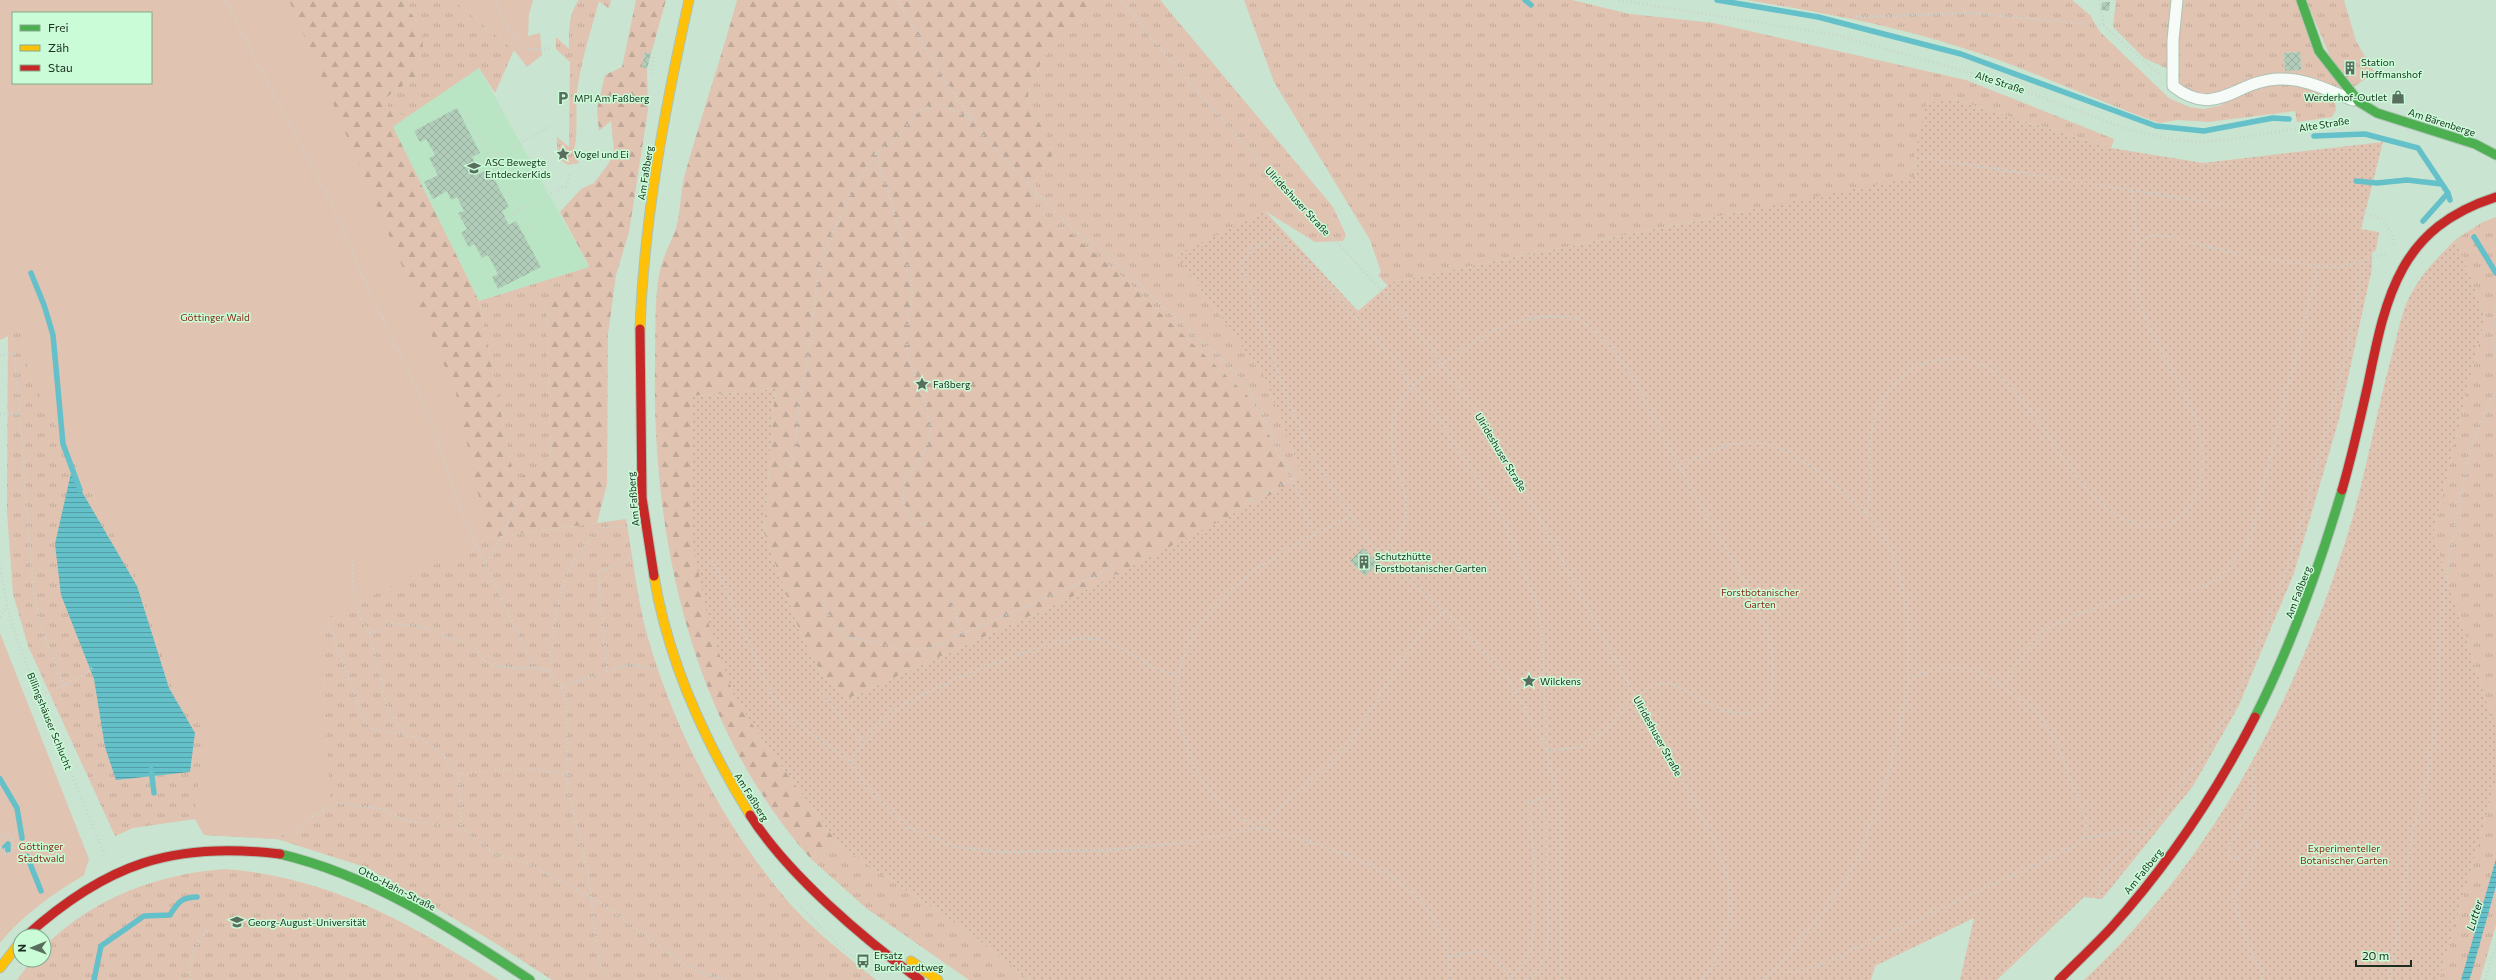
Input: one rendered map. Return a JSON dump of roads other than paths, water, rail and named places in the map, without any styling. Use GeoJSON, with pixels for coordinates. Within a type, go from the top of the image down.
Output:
{"type":"FeatureCollection","features":[{"type":"Feature","properties":{"kind":"street","name":"Am Faßberg"},"geometry":{"type":"LineString","coordinates":[[689,0],[672,76],[645,250],[639,348],[642,498],[657,594],[684,689],[728,779],[761,832],[805,881],[889,957],[920,980]]}},
{"type":"Feature","properties":{"kind":"street","name":"Am Bärenberge"},"geometry":{"type":"LineString","coordinates":[[2301,0],[2319,51],[2359,102],[2377,113],[2469,142],[2496,155]]}},
{"type":"Feature","properties":{"kind":"street","name":"Am Faßberg"},"geometry":{"type":"LineString","coordinates":[[2059,980],[2097,942],[2152,880],[2208,803],[2265,699],[2319,568],[2343,484],[2390,292],[2402,268],[2432,233],[2456,214],[2482,200],[2496,197]]}},
{"type":"Feature","properties":{"kind":"street","name":"Otto-Hahn-Straße"},"geometry":{"type":"LineString","coordinates":[[34,928],[75,894],[112,873],[167,855],[204,849],[238,849],[276,852],[321,864],[368,883],[423,912],[530,980]]}},
{"type":"Feature","properties":{"kind":"street","name":"Am Faßberg"},"geometry":{"type":"LineString","coordinates":[[863,933],[896,950],[938,980]]}},
{"type":"Feature","properties":{"kind":"street"},"geometry":{"type":"LineString","coordinates":[[0,968],[12,952]]}},
{"type":"Feature","properties":{"kind":"lane"},"geometry":{"type":"LineString","coordinates":[[2177,0],[2173,40],[2173,86],[2195,98],[2216,100],[2260,82],[2290,79],[2309,83],[2359,102]]}},
{"type":"Feature","properties":{"kind":"water"},"geometry":{"type":"Polygon","coordinates":[[[71,473],[137,586],[169,688],[195,733],[190,772],[116,780],[105,747],[94,679],[61,595],[55,544],[71,473]]]}},
{"type":"Feature","properties":{"kind":"water"},"geometry":{"type":"Polygon","coordinates":[[[2496,859],[2496,886],[2471,975],[2469,980],[2461,980],[2496,859]]]}},
{"type":"Feature","properties":{"kind":"waterway"},"geometry":{"type":"LineString","coordinates":[[1525,0],[1531,5]]}},
{"type":"Feature","properties":{"kind":"waterway"},"geometry":{"type":"LineString","coordinates":[[1717,0],[1818,17],[1961,54],[2156,126],[2204,131],[2273,118],[2289,119]]}},
{"type":"Feature","properties":{"kind":"waterway"},"geometry":{"type":"LineString","coordinates":[[2314,136],[2365,134],[2418,148],[2448,193],[2450,200]]}},
{"type":"Feature","properties":{"kind":"waterway"},"geometry":{"type":"LineString","coordinates":[[2356,181],[2377,183],[2407,180],[2442,184]]}},
{"type":"Feature","properties":{"kind":"waterway"},"geometry":{"type":"LineString","coordinates":[[2423,221],[2448,193]]}},
{"type":"Feature","properties":{"kind":"waterway"},"geometry":{"type":"LineString","coordinates":[[2474,237],[2496,273]]}},
{"type":"Feature","properties":{"kind":"waterway"},"geometry":{"type":"LineString","coordinates":[[31,273],[44,305],[53,335],[63,444],[80,490]]}},
{"type":"Feature","properties":{"kind":"waterway"},"geometry":{"type":"LineString","coordinates":[[151,769],[154,793]]}},
{"type":"Feature","properties":{"kind":"waterway"},"geometry":{"type":"LineString","coordinates":[[0,779],[17,808],[22,838]]}},
{"type":"Feature","properties":{"kind":"waterway"},"geometry":{"type":"LineString","coordinates":[[5,847],[8,844],[8,850]]}},
{"type":"Feature","properties":{"kind":"waterway"},"geometry":{"type":"LineString","coordinates":[[27,856],[41,891]]}},
{"type":"Feature","properties":{"kind":"waterway"},"geometry":{"type":"LineString","coordinates":[[94,980],[101,946],[144,916],[170,915],[181,901],[184,899],[197,897]]}},
{"type":"Feature","properties":{"kind":"place","name":"Station Hoffmanshof"},"geometry":{"type":"Point","coordinates":[2350,68]}},
{"type":"Feature","properties":{"kind":"place","name":"Werderhof-Outlet"},"geometry":{"type":"Point","coordinates":[2398,97]}},
{"type":"Feature","properties":{"kind":"place","name":"MPI Am Faßberg"},"geometry":{"type":"Point","coordinates":[563,98]}},
{"type":"Feature","properties":{"kind":"place","name":"Vogel und Ei"},"geometry":{"type":"Point","coordinates":[563,154]}},
{"type":"Feature","properties":{"kind":"place","name":"ASC Bewegte EntdeckerKids"},"geometry":{"type":"Point","coordinates":[474,168]}},
{"type":"Feature","properties":{"kind":"place","name":"Faßberg"},"geometry":{"type":"Point","coordinates":[922,384]}},
{"type":"Feature","properties":{"kind":"place","name":"Schutzhütte Forstbotanischer Garten"},"geometry":{"type":"Point","coordinates":[1364,562]}},
{"type":"Feature","properties":{"kind":"place","name":"Wilckens"},"geometry":{"type":"Point","coordinates":[1529,681]}},
{"type":"Feature","properties":{"kind":"place","name":"Georg-August-Universität"},"geometry":{"type":"Point","coordinates":[237,922]}},
{"type":"Feature","properties":{"kind":"place","name":"Ersatz Burckhardtweg"},"geometry":{"type":"Point","coordinates":[863,961]}},
{"type":"Feature","properties":{"kind":"park label","name":"Göttinger Wald"},"geometry":{"type":"Point","coordinates":[215,317]}},
{"type":"Feature","properties":{"kind":"park label","name":"Forstbotanischer Garten"},"geometry":{"type":"Point","coordinates":[1760,598]}},
{"type":"Feature","properties":{"kind":"park label","name":"Göttinger Stadtwald"},"geometry":{"type":"Point","coordinates":[41,852]}},
{"type":"Feature","properties":{"kind":"park label","name":"Experimenteller Botanischer Garten"},"geometry":{"type":"Point","coordinates":[2344,854]}},
{"type":"Feature","properties":{"kind":"water label","name":"Lutter"},"geometry":{"type":"Point","coordinates":[2474,915]}}]}
